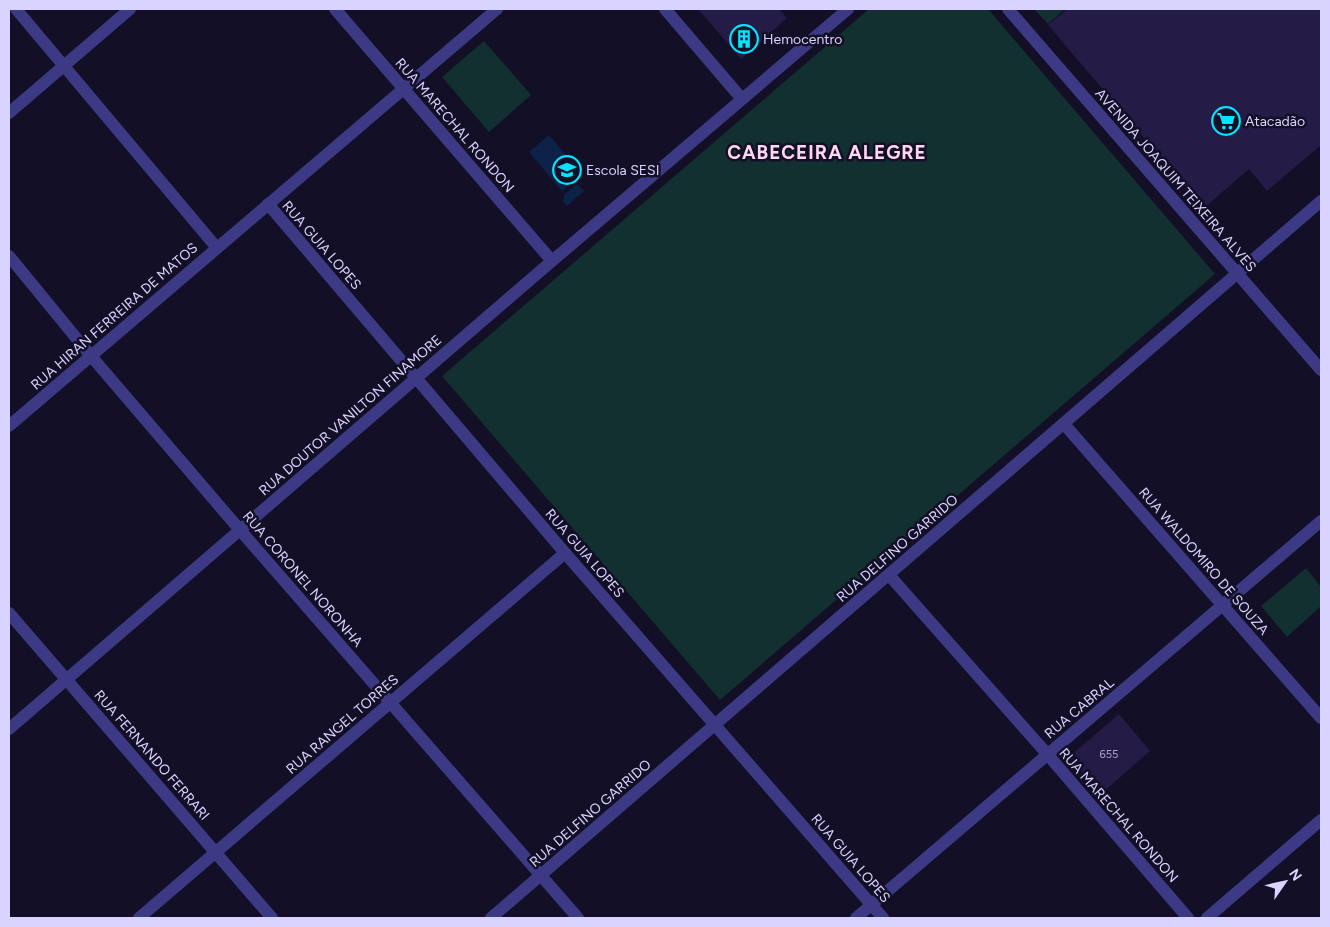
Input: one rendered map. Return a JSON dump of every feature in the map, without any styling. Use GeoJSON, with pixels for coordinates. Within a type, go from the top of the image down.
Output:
{"type":"FeatureCollection","features":[{"type":"Feature","properties":{"kind":"street"},"geometry":{"type":"LineString","coordinates":[[16,9],[217,248]]}},
{"type":"Feature","properties":{"kind":"street"},"geometry":{"type":"LineString","coordinates":[[9,112],[130,9]]}},
{"type":"Feature","properties":{"kind":"street","name":"RUA MARECHAL RONDON"},"geometry":{"type":"LineString","coordinates":[[335,9],[552,261]]}},
{"type":"Feature","properties":{"kind":"street","name":"RUA HIRAN FERREIRA DE MATOS"},"geometry":{"type":"LineString","coordinates":[[9,426],[496,9]]}},
{"type":"Feature","properties":{"kind":"street"},"geometry":{"type":"LineString","coordinates":[[665,9],[742,100]]}},
{"type":"Feature","properties":{"kind":"street","name":"RUA DOUTOR VANILTON FINAMORE"},"geometry":{"type":"LineString","coordinates":[[9,729],[552,261],[848,9]]}},
{"type":"Feature","properties":{"kind":"street","name":"AVENIDA JOAQUIM TEIXEIRA ALVES"},"geometry":{"type":"LineString","coordinates":[[1008,9],[1321,370]]}},
{"type":"Feature","properties":{"kind":"street","name":"RUA DELFINO GARRIDO"},"geometry":{"type":"LineString","coordinates":[[491,918],[1321,201]]}},
{"type":"Feature","properties":{"kind":"street","name":"RUA GUIA LOPES"},"geometry":{"type":"LineString","coordinates":[[268,204],[565,553],[716,724],[883,918]]}},
{"type":"Feature","properties":{"kind":"street","name":"RUA CORONEL NORONHA"},"geometry":{"type":"LineString","coordinates":[[9,256],[91,356],[240,530],[578,918]]}},
{"type":"Feature","properties":{"kind":"street","name":"RUA WALDOMIRO DE SOUZA"},"geometry":{"type":"LineString","coordinates":[[1064,424],[1224,604],[1321,718]]}},
{"type":"Feature","properties":{"kind":"street","name":"RUA CABRAL"},"geometry":{"type":"LineString","coordinates":[[856,918],[1321,521]]}},
{"type":"Feature","properties":{"kind":"street","name":"RUA RANGEL TORRES"},"geometry":{"type":"LineString","coordinates":[[139,918],[565,553]]}},
{"type":"Feature","properties":{"kind":"street","name":"RUA MARECHAL RONDON"},"geometry":{"type":"LineString","coordinates":[[889,574],[1188,918]]}},
{"type":"Feature","properties":{"kind":"street","name":"RUA FERNANDO FERRARI"},"geometry":{"type":"LineString","coordinates":[[9,613],[272,918]]}},
{"type":"Feature","properties":{"kind":"street"},"geometry":{"type":"LineString","coordinates":[[1207,918],[1321,820]]}},
{"type":"Feature","properties":{"kind":"green space"},"geometry":{"type":"Polygon","coordinates":[[[869,9],[988,9],[1215,274],[720,700],[442,376],[869,9]]]}},
{"type":"Feature","properties":{"kind":"green space"},"geometry":{"type":"Polygon","coordinates":[[[1034,9],[1065,9],[1048,24],[1034,9]]]}},
{"type":"Feature","properties":{"kind":"green space"},"geometry":{"type":"Polygon","coordinates":[[[484,41],[531,95],[489,132],[442,77],[484,41]]]}},
{"type":"Feature","properties":{"kind":"green space"},"geometry":{"type":"Polygon","coordinates":[[[1306,568],[1321,587],[1321,606],[1287,637],[1261,606],[1306,568]]]}},
{"type":"Feature","properties":{"kind":"water"},"geometry":{"type":"Polygon","coordinates":[[[549,135],[582,174],[562,191],[529,152],[549,135]]]}},
{"type":"Feature","properties":{"kind":"water"},"geometry":{"type":"Polygon","coordinates":[[[577,184],[584,191],[567,206],[563,202],[564,195],[577,184]]]}},
{"type":"Feature","properties":{"kind":"building","name":"Hemocentro"},"geometry":{"type":"Polygon","coordinates":[[[698,9],[779,9],[787,18],[741,59],[698,9]]]}},
{"type":"Feature","properties":{"kind":"building","name":"Atacadão"},"geometry":{"type":"Polygon","coordinates":[[[1067,9],[1321,9],[1321,145],[1267,191],[1249,169],[1204,208],[1048,25],[1067,9]]]}},
{"type":"Feature","properties":{"kind":"building"},"geometry":{"type":"Polygon","coordinates":[[[1119,714],[1150,751],[1101,794],[1069,757],[1119,714]]]}},
{"type":"Feature","properties":{"kind":"place","name":"Hemocentro"},"geometry":{"type":"Point","coordinates":[744,39]}},
{"type":"Feature","properties":{"kind":"place","name":"Atacadão"},"geometry":{"type":"Point","coordinates":[1226,121]}},
{"type":"Feature","properties":{"kind":"place","name":"Escola SESI"},"geometry":{"type":"Point","coordinates":[567,170]}},
{"type":"Feature","properties":{"kind":"district","name":"CABECEIRA ALEGRE"},"geometry":{"type":"Point","coordinates":[827,152]}}]}
